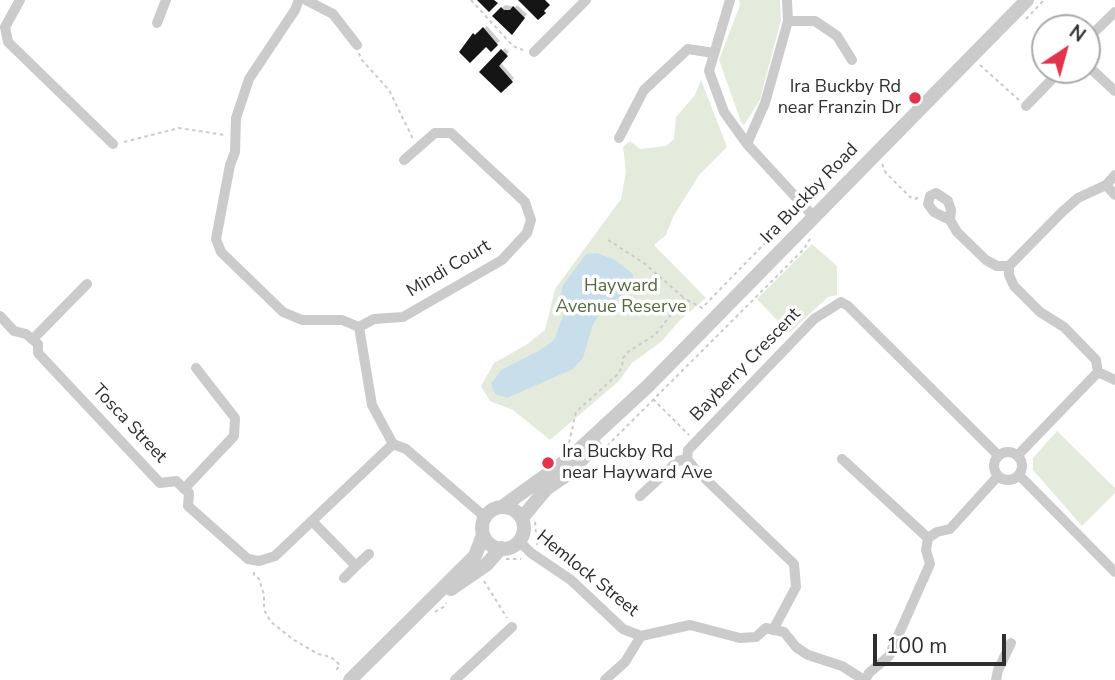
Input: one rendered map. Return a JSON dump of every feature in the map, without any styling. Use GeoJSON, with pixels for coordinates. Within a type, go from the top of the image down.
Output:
{"type":"FeatureCollection","features":[{"type":"Feature","properties":{"kind":"street"},"geometry":{"type":"LineString","coordinates":[[20,0],[5,27],[8,42],[113,144]]}},
{"type":"Feature","properties":{"kind":"street"},"geometry":{"type":"LineString","coordinates":[[157,23],[166,0]]}},
{"type":"Feature","properties":{"kind":"street"},"geometry":{"type":"LineString","coordinates":[[299,0],[249,79],[236,118],[236,137],[216,239],[221,252],[283,312],[302,320],[342,320],[359,327],[372,405],[393,444],[406,449],[485,517]]}},
{"type":"Feature","properties":{"kind":"street"},"geometry":{"type":"LineString","coordinates":[[306,0],[333,14],[356,45]]}},
{"type":"Feature","properties":{"kind":"street"},"geometry":{"type":"LineString","coordinates":[[534,52],[586,0]]}},
{"type":"Feature","properties":{"kind":"street"},"geometry":{"type":"LineString","coordinates":[[730,0],[709,71],[724,112],[747,144],[814,217]]}},
{"type":"Feature","properties":{"kind":"street"},"geometry":{"type":"LineString","coordinates":[[747,144],[765,103],[788,21],[787,0]]}},
{"type":"Feature","properties":{"kind":"street","name":"Ira Buckby Road"},"geometry":{"type":"LineString","coordinates":[[502,507],[570,458],[649,385],[1027,0]]}},
{"type":"Feature","properties":{"kind":"street"},"geometry":{"type":"LineString","coordinates":[[1101,26],[1115,12]]}},
{"type":"Feature","properties":{"kind":"street"},"geometry":{"type":"LineString","coordinates":[[788,21],[815,21],[837,36],[852,60]]}},
{"type":"Feature","properties":{"kind":"street"},"geometry":{"type":"LineString","coordinates":[[619,138],[644,90],[688,50],[714,53]]}},
{"type":"Feature","properties":{"kind":"street"},"geometry":{"type":"LineString","coordinates":[[1101,78],[1115,91]]}},
{"type":"Feature","properties":{"kind":"street"},"geometry":{"type":"LineString","coordinates":[[1026,106],[1047,84]]}},
{"type":"Feature","properties":{"kind":"street","name":"Mindi Court"},"geometry":{"type":"LineString","coordinates":[[359,327],[374,319],[403,317],[502,260],[527,233],[531,219],[525,202],[451,133],[435,133],[404,160]]}},
{"type":"Feature","properties":{"kind":"street"},"geometry":{"type":"LineString","coordinates":[[1098,372],[1096,360],[1072,335],[1040,312],[1014,286],[1009,275],[1009,266],[1062,212],[1079,198],[1106,184],[1115,175]]}},
{"type":"Feature","properties":{"kind":"street"},"geometry":{"type":"LineString","coordinates":[[1106,184],[1115,195]]}},
{"type":"Feature","properties":{"kind":"street"},"geometry":{"type":"LineString","coordinates":[[950,220],[948,201],[936,193],[930,196],[928,204],[934,212],[950,220],[963,238],[986,260],[997,266],[1009,266]]}},
{"type":"Feature","properties":{"kind":"street"},"geometry":{"type":"LineString","coordinates":[[33,339],[87,284]]}},
{"type":"Feature","properties":{"kind":"street","name":"Bayberry Crescent"},"geometry":{"type":"LineString","coordinates":[[687,459],[688,450],[814,319],[841,302],[998,455]]}},
{"type":"Feature","properties":{"kind":"street","name":"Tosca Street"},"geometry":{"type":"LineString","coordinates":[[0,316],[14,331],[26,334],[38,344],[38,353],[160,483],[176,481],[184,489]]}},
{"type":"Feature","properties":{"kind":"street"},"geometry":{"type":"LineString","coordinates":[[196,368],[235,418],[234,436],[184,489],[189,493],[188,506],[248,559],[259,561],[275,556],[393,444]]}},
{"type":"Feature","properties":{"kind":"street"},"geometry":{"type":"LineString","coordinates":[[1098,372],[1115,380]]}},
{"type":"Feature","properties":{"kind":"street"},"geometry":{"type":"LineString","coordinates":[[1018,455],[1098,372]]}},
{"type":"Feature","properties":{"kind":"street","name":"Ira Buckby Road"},"geometry":{"type":"LineString","coordinates":[[528,518],[546,489],[579,464],[649,385]]}},
{"type":"Feature","properties":{"kind":"street"},"geometry":{"type":"LineString","coordinates":[[1009,451],[1018,455],[1022,467],[1019,475],[1008,480],[998,475],[994,466],[998,455],[1009,451]]}},
{"type":"Feature","properties":{"kind":"street"},"geometry":{"type":"LineString","coordinates":[[640,496],[678,461],[687,459],[794,564],[796,587],[773,630],[784,632],[796,647],[808,655],[842,666],[865,680],[869,673],[889,656],[930,564],[926,550],[928,538],[950,528],[998,475]]}},
{"type":"Feature","properties":{"kind":"street"},"geometry":{"type":"LineString","coordinates":[[842,459],[928,538]]}},
{"type":"Feature","properties":{"kind":"street"},"geometry":{"type":"LineString","coordinates":[[1019,475],[1115,572]]}},
{"type":"Feature","properties":{"kind":"street"},"geometry":{"type":"LineString","coordinates":[[350,680],[429,610],[519,541],[528,518],[502,507],[489,512],[483,523],[483,535],[475,556],[429,610]]}},
{"type":"Feature","properties":{"kind":"street"},"geometry":{"type":"LineString","coordinates":[[312,521],[356,565]]}},
{"type":"Feature","properties":{"kind":"street"},"geometry":{"type":"LineString","coordinates":[[483,535],[499,555]]}},
{"type":"Feature","properties":{"kind":"street","name":"Hemlock Street"},"geometry":{"type":"LineString","coordinates":[[519,541],[531,553],[571,580],[623,629],[641,636],[690,625],[740,638],[756,637],[766,628],[773,630]]}},
{"type":"Feature","properties":{"kind":"street"},"geometry":{"type":"LineString","coordinates":[[344,578],[369,554]]}},
{"type":"Feature","properties":{"kind":"street"},"geometry":{"type":"LineString","coordinates":[[456,680],[512,626]]}},
{"type":"Feature","properties":{"kind":"street"},"geometry":{"type":"LineString","coordinates":[[605,680],[625,662],[641,636]]}},
{"type":"Feature","properties":{"kind":"street"},"geometry":{"type":"LineString","coordinates":[[996,680],[1011,643]]}},
{"type":"Feature","properties":{"kind":"path"},"geometry":{"type":"LineString","coordinates":[[471,0],[513,46],[534,52]]}},
{"type":"Feature","properties":{"kind":"path"},"geometry":{"type":"LineString","coordinates":[[1026,19],[1044,0]]}},
{"type":"Feature","properties":{"kind":"path"},"geometry":{"type":"LineString","coordinates":[[356,45],[361,59],[389,90],[418,148]]}},
{"type":"Feature","properties":{"kind":"path"},"geometry":{"type":"LineString","coordinates":[[971,57],[1026,106]]}},
{"type":"Feature","properties":{"kind":"path"},"geometry":{"type":"LineString","coordinates":[[113,144],[179,128],[236,137]]}},
{"type":"Feature","properties":{"kind":"path"},"geometry":{"type":"LineString","coordinates":[[876,171],[888,158]]}},
{"type":"Feature","properties":{"kind":"path"},"geometry":{"type":"LineString","coordinates":[[883,165],[886,173],[910,197],[916,199],[924,192],[930,196]]}},
{"type":"Feature","properties":{"kind":"path"},"geometry":{"type":"LineString","coordinates":[[608,240],[644,263],[684,298],[702,308],[802,204]]}},
{"type":"Feature","properties":{"kind":"path"},"geometry":{"type":"LineString","coordinates":[[604,449],[804,249],[811,238]]}},
{"type":"Feature","properties":{"kind":"path"},"geometry":{"type":"LineString","coordinates":[[566,449],[576,412],[617,375],[622,367],[622,358],[629,351],[655,335],[684,298]]}},
{"type":"Feature","properties":{"kind":"path"},"geometry":{"type":"LineString","coordinates":[[649,385],[653,400],[696,442]]}},
{"type":"Feature","properties":{"kind":"path"},"geometry":{"type":"LineString","coordinates":[[499,555],[527,559],[537,544],[528,518]]}},
{"type":"Feature","properties":{"kind":"path"},"geometry":{"type":"LineString","coordinates":[[254,570],[264,595],[264,610],[271,622],[294,640],[318,654],[331,657],[340,665],[338,669],[350,680]]}},
{"type":"Feature","properties":{"kind":"path"},"geometry":{"type":"LineString","coordinates":[[481,574],[512,626]]}},
{"type":"Feature","properties":{"kind":"path"},"geometry":{"type":"LineString","coordinates":[[429,610],[445,606],[447,599]]}},
{"type":"Feature","properties":{"kind":"green space"},"geometry":{"type":"Polygon","coordinates":[[[739,0],[780,0],[781,20],[760,100],[744,125],[719,60],[740,5],[739,0]]]}},
{"type":"Feature","properties":{"kind":"green space","name":"Hayward Avenue Reserve"},"geometry":{"type":"Polygon","coordinates":[[[701,80],[727,147],[699,175],[673,217],[666,235],[654,245],[706,298],[680,320],[662,341],[632,363],[619,381],[550,440],[513,410],[490,401],[481,386],[494,363],[526,345],[545,330],[555,289],[621,199],[626,171],[623,147],[630,141],[640,149],[666,146],[674,139],[676,117],[695,95],[701,80]]]}},
{"type":"Feature","properties":{"kind":"green space"},"geometry":{"type":"Polygon","coordinates":[[[812,244],[837,266],[837,295],[828,297],[789,333],[757,299],[812,244]]]}},
{"type":"Feature","properties":{"kind":"green space"},"geometry":{"type":"Polygon","coordinates":[[[1057,431],[1115,488],[1115,493],[1082,526],[1033,470],[1033,458],[1057,431]]]}},
{"type":"Feature","properties":{"kind":"water"},"geometry":{"type":"Polygon","coordinates":[[[597,253],[615,260],[633,274],[632,289],[604,307],[593,324],[583,358],[573,369],[507,398],[495,394],[491,384],[501,370],[554,340],[566,308],[561,293],[563,285],[586,254],[597,253]]]}},
{"type":"Feature","properties":{"kind":"building"},"geometry":{"type":"Polygon","coordinates":[[[477,0],[494,0],[498,3],[489,12],[477,0]]]}},
{"type":"Feature","properties":{"kind":"building"},"geometry":{"type":"Polygon","coordinates":[[[518,0],[545,0],[550,5],[538,20],[518,0]]]}},
{"type":"Feature","properties":{"kind":"building"},"geometry":{"type":"Polygon","coordinates":[[[513,6],[525,18],[512,35],[492,16],[501,7],[510,10],[513,6]]]}},
{"type":"Feature","properties":{"kind":"building"},"geometry":{"type":"Polygon","coordinates":[[[483,27],[498,45],[491,52],[486,47],[470,63],[459,52],[473,33],[475,35],[483,27]]]}},
{"type":"Feature","properties":{"kind":"building"},"geometry":{"type":"Polygon","coordinates":[[[501,49],[508,56],[499,66],[513,82],[501,93],[479,72],[501,49]]]}},
{"type":"Feature","properties":{"kind":"place","name":"Ira Buckby Rd near Franzin Dr"},"geometry":{"type":"Point","coordinates":[915,98]}},
{"type":"Feature","properties":{"kind":"place","name":"Ira Buckby Rd near Hayward Ave"},"geometry":{"type":"Point","coordinates":[548,463]}}]}
